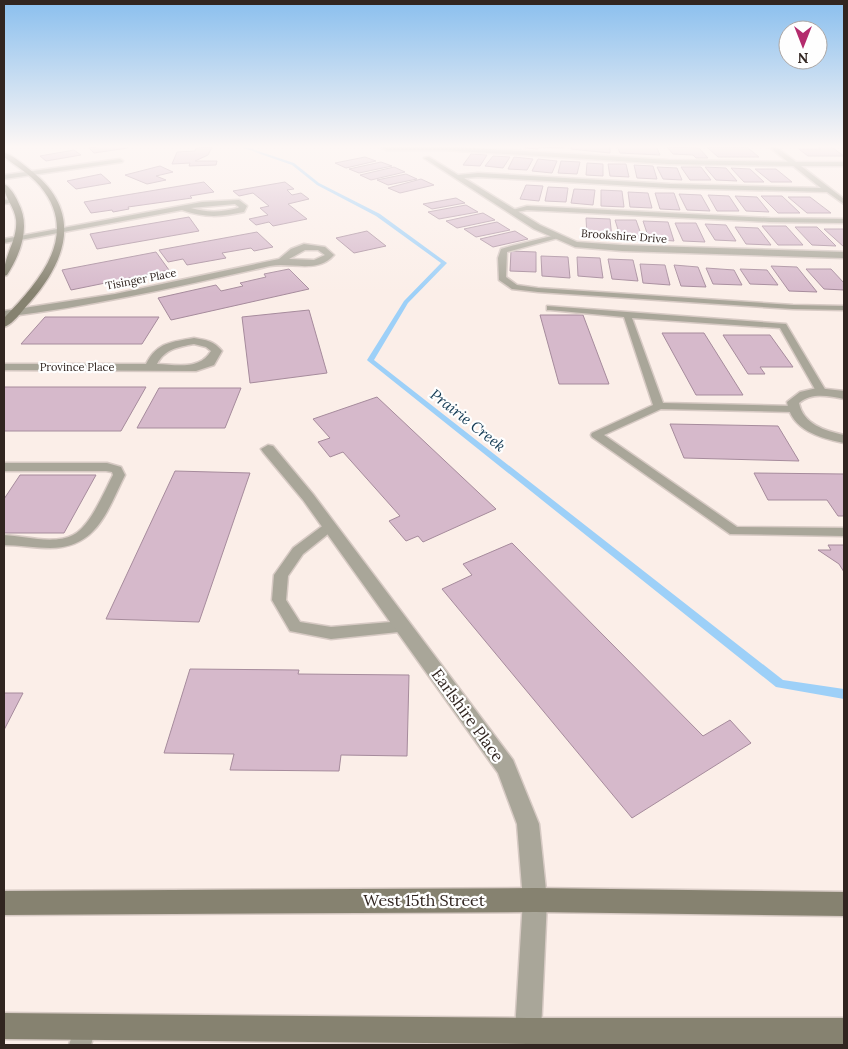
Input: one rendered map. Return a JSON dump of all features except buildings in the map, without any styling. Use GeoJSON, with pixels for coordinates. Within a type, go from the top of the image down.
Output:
{"type":"FeatureCollection","features":[{"type":"Feature","properties":{"kind":"main road"},"geometry":{"type":"LineString","coordinates":[[4,273],[19,239],[22,219],[10,195]]}},
{"type":"Feature","properties":{"kind":"main road"},"geometry":{"type":"LineString","coordinates":[[4,324],[50,271],[59,248],[61,219],[58,209],[49,195]]}},
{"type":"Feature","properties":{"kind":"main road","name":"West 15th Street"},"geometry":{"type":"LineString","coordinates":[[4,903],[535,900],[844,904]]}},
{"type":"Feature","properties":{"kind":"main road"},"geometry":{"type":"LineString","coordinates":[[4,1026],[82,1036],[528,1038],[832,1036]]}},
{"type":"Feature","properties":{"kind":"street","name":"Brookshire Drive"},"geometry":{"type":"LineString","coordinates":[[486,195],[556,237],[575,244],[622,248],[844,255]]}},
{"type":"Feature","properties":{"kind":"street"},"geometry":{"type":"LineString","coordinates":[[841,196],[844,202]]}},
{"type":"Feature","properties":{"kind":"street"},"geometry":{"type":"LineString","coordinates":[[4,241],[19,239],[183,208],[220,202],[236,202],[243,206],[241,210],[217,215],[202,214],[183,208]]}},
{"type":"Feature","properties":{"kind":"street","name":"Tisinger Place"},"geometry":{"type":"LineString","coordinates":[[4,314],[148,290],[282,261]]}},
{"type":"Feature","properties":{"kind":"street","name":"Province Place"},"geometry":{"type":"LineString","coordinates":[[4,367],[151,366],[176,370],[196,368],[210,363],[217,351],[210,344],[194,341],[170,346],[157,354],[151,366]]}},
{"type":"Feature","properties":{"kind":"street"},"geometry":{"type":"LineString","coordinates":[[844,395],[821,391],[808,392],[798,396],[793,402],[793,409],[806,424],[819,432],[844,439]]}},
{"type":"Feature","properties":{"kind":"street","name":"Earlshire Place"},"geometry":{"type":"LineString","coordinates":[[268,449],[308,497],[506,767],[528,824],[535,900],[528,1038]]}},
{"type":"Feature","properties":{"kind":"lane"},"geometry":{"type":"LineString","coordinates":[[4,202],[14,201]]}},
{"type":"Feature","properties":{"kind":"lane"},"geometry":{"type":"LineString","coordinates":[[512,211],[527,208],[844,221]]}},
{"type":"Feature","properties":{"kind":"lane"},"geometry":{"type":"LineString","coordinates":[[556,237],[513,247],[504,251],[502,278],[515,287],[538,290],[793,307],[844,308]]}},
{"type":"Feature","properties":{"kind":"lane"},"geometry":{"type":"LineString","coordinates":[[550,308],[783,326],[821,391]]}},
{"type":"Feature","properties":{"kind":"lane"},"geometry":{"type":"LineString","coordinates":[[627,315],[659,406]]}},
{"type":"Feature","properties":{"kind":"lane"},"geometry":{"type":"LineString","coordinates":[[793,409],[659,406],[596,435],[734,531],[844,532]]}},
{"type":"Feature","properties":{"kind":"lane"},"geometry":{"type":"LineString","coordinates":[[4,467],[107,467],[117,470],[119,476],[95,520],[79,539],[61,543],[4,540]]}},
{"type":"Feature","properties":{"kind":"lane"},"geometry":{"type":"LineString","coordinates":[[329,527],[298,551],[281,575],[279,600],[294,627],[331,633],[403,628]]}},
{"type":"Feature","properties":{"kind":"waterway","name":"Prairie Creek"},"geometry":{"type":"LineString","coordinates":[[339,195],[378,215],[444,263],[406,302],[370,360],[780,684],[844,694]]}}]}
